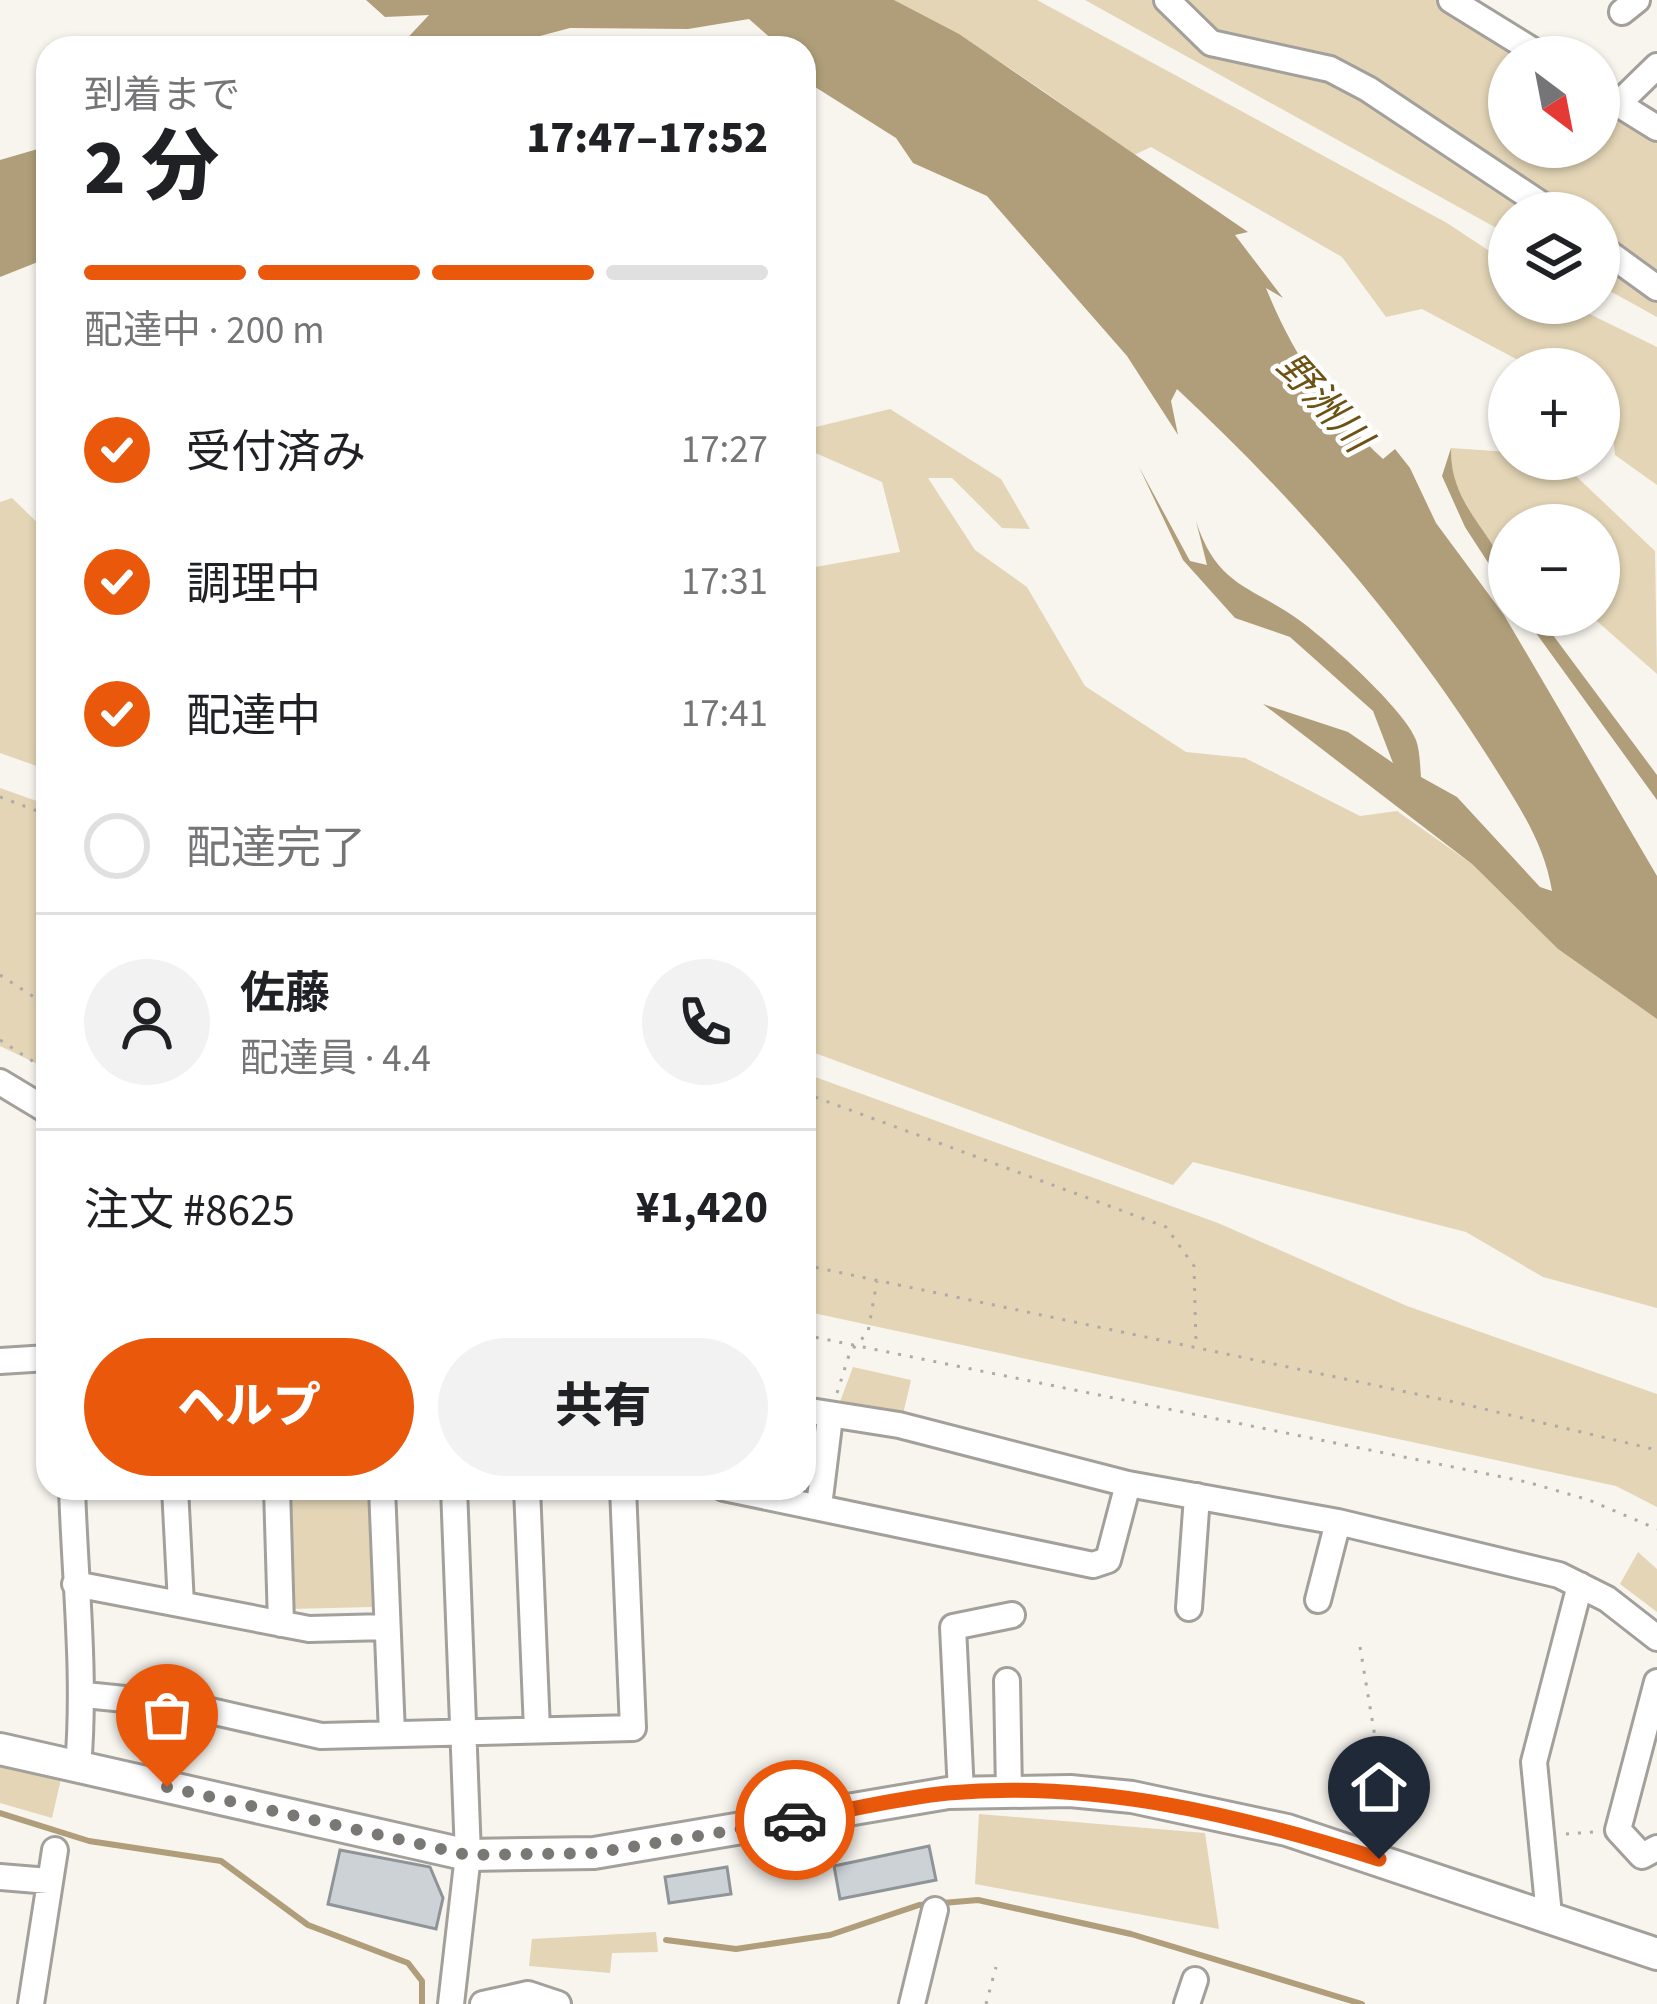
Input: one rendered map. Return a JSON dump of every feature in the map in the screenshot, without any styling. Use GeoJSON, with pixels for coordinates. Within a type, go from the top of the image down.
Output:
{"type":"FeatureCollection","features":[{"type":"Feature","properties":{"kind":"main road"},"geometry":{"type":"LineString","coordinates":[[0,1749],[468,1855],[594,1853],[961,1793],[1070,1791],[1194,1807],[1287,1830],[1657,1954]]}},
{"type":"Feature","properties":{"kind":"street"},"geometry":{"type":"LineString","coordinates":[[1167,0],[1210,43],[1330,69],[1368,89],[1522,192]]}},
{"type":"Feature","properties":{"kind":"street"},"geometry":{"type":"LineString","coordinates":[[1451,0],[1509,36]]}},
{"type":"Feature","properties":{"kind":"street"},"geometry":{"type":"LineString","coordinates":[[1620,90],[1657,66]]}},
{"type":"Feature","properties":{"kind":"street"},"geometry":{"type":"LineString","coordinates":[[1620,105],[1657,128]]}},
{"type":"Feature","properties":{"kind":"street"},"geometry":{"type":"LineString","coordinates":[[1620,261],[1657,288]]}},
{"type":"Feature","properties":{"kind":"street"},"geometry":{"type":"LineString","coordinates":[[0,1082],[36,1104]]}},
{"type":"Feature","properties":{"kind":"street"},"geometry":{"type":"LineString","coordinates":[[0,1361],[36,1359]]}},
{"type":"Feature","properties":{"kind":"street"},"geometry":{"type":"LineString","coordinates":[[816,1413],[899,1424],[1128,1484],[1338,1522],[1580,1585],[1657,1638]]}},
{"type":"Feature","properties":{"kind":"street"},"geometry":{"type":"LineString","coordinates":[[819,1506],[830,1417]]}},
{"type":"Feature","properties":{"kind":"street"},"geometry":{"type":"LineString","coordinates":[[787,1500],[1093,1565],[1108,1560],[1128,1484]]}},
{"type":"Feature","properties":{"kind":"street"},"geometry":{"type":"LineString","coordinates":[[1189,1608],[1197,1496]]}},
{"type":"Feature","properties":{"kind":"street"},"geometry":{"type":"LineString","coordinates":[[72,1500],[85,1695],[78,1767]]}},
{"type":"Feature","properties":{"kind":"street"},"geometry":{"type":"LineString","coordinates":[[176,1500],[181,1604]]}},
{"type":"Feature","properties":{"kind":"street"},"geometry":{"type":"LineString","coordinates":[[277,1500],[281,1624]]}},
{"type":"Feature","properties":{"kind":"street"},"geometry":{"type":"LineString","coordinates":[[382,1500],[392,1734]]}},
{"type":"Feature","properties":{"kind":"street"},"geometry":{"type":"LineString","coordinates":[[454,1500],[468,1855],[456,2003]]}},
{"type":"Feature","properties":{"kind":"street"},"geometry":{"type":"LineString","coordinates":[[528,1500],[538,1730]]}},
{"type":"Feature","properties":{"kind":"street"},"geometry":{"type":"LineString","coordinates":[[85,1695],[184,1706],[321,1736],[633,1728],[624,1500]]}},
{"type":"Feature","properties":{"kind":"street"},"geometry":{"type":"LineString","coordinates":[[1318,1600],[1338,1522]]}},
{"type":"Feature","properties":{"kind":"street"},"geometry":{"type":"LineString","coordinates":[[75,1584],[309,1629],[387,1627]]}},
{"type":"Feature","properties":{"kind":"street"},"geometry":{"type":"LineString","coordinates":[[1544,1917],[1534,1762],[1580,1585]]}},
{"type":"Feature","properties":{"kind":"street"},"geometry":{"type":"LineString","coordinates":[[961,1793],[953,1627],[1012,1615]]}},
{"type":"Feature","properties":{"kind":"street"},"geometry":{"type":"LineString","coordinates":[[1006,1681],[1009,1792]]}},
{"type":"Feature","properties":{"kind":"street"},"geometry":{"type":"LineString","coordinates":[[1657,1682],[1618,1830],[1642,1856],[1657,1848]]}},
{"type":"Feature","properties":{"kind":"street"},"geometry":{"type":"LineString","coordinates":[[31,2004],[55,1850]]}},
{"type":"Feature","properties":{"kind":"street"},"geometry":{"type":"LineString","coordinates":[[0,1876],[49,1881]]}},
{"type":"Feature","properties":{"kind":"street"},"geometry":{"type":"LineString","coordinates":[[916,2003],[935,1910]]}},
{"type":"Feature","properties":{"kind":"street"},"geometry":{"type":"LineString","coordinates":[[484,2004],[528,1994],[558,2004]]}},
{"type":"Feature","properties":{"kind":"path"},"geometry":{"type":"LineString","coordinates":[[0,797],[36,810]]}},
{"type":"Feature","properties":{"kind":"path"},"geometry":{"type":"LineString","coordinates":[[0,975],[36,998]]}},
{"type":"Feature","properties":{"kind":"path"},"geometry":{"type":"LineString","coordinates":[[0,1040],[36,1063]]}},
{"type":"Feature","properties":{"kind":"path"},"geometry":{"type":"LineString","coordinates":[[816,1097],[1166,1227],[1194,1266],[1196,1346]]}},
{"type":"Feature","properties":{"kind":"path"},"geometry":{"type":"LineString","coordinates":[[816,1267],[1657,1450]]}},
{"type":"Feature","properties":{"kind":"path"},"geometry":{"type":"LineString","coordinates":[[830,1417],[850,1352],[860,1346],[878,1280]]}},
{"type":"Feature","properties":{"kind":"path"},"geometry":{"type":"LineString","coordinates":[[816,1337],[1527,1482],[1588,1500],[1657,1529]]}},
{"type":"Feature","properties":{"kind":"path"},"geometry":{"type":"LineString","coordinates":[[1360,1647],[1394,1852]]}},
{"type":"Feature","properties":{"kind":"path"},"geometry":{"type":"LineString","coordinates":[[1540,1836],[1618,1830]]}},
{"type":"Feature","properties":{"kind":"path"},"geometry":{"type":"LineString","coordinates":[[986,2004],[996,1967]]}},
{"type":"Feature","properties":{"kind":"shaded area"},"geometry":{"type":"Polygon","coordinates":[[[894,0],[1037,0],[1447,223],[1488,250],[1488,324],[1610,324],[1657,347],[1657,485],[1620,459],[1620,348],[1495,348],[1422,309],[1386,317],[1342,257],[1151,147],[1132,156],[956,35],[894,0]]]}},
{"type":"Feature","properties":{"kind":"shaded area"},"geometry":{"type":"Polygon","coordinates":[[[1085,0],[1442,0],[1501,36],[1488,36],[1488,168],[1620,168],[1620,108],[1657,130],[1657,317],[1620,297],[1620,192],[1488,192],[1488,223],[1085,0]]]}},
{"type":"Feature","properties":{"kind":"shaded area"},"geometry":{"type":"Polygon","coordinates":[[[890,409],[1001,479],[1030,529],[1002,528],[952,478],[928,478],[975,550],[1027,587],[1085,686],[1186,752],[1245,758],[1360,816],[1397,811],[1472,864],[1558,949],[1657,1019],[1657,1308],[1543,1277],[1466,1232],[1193,1162],[1173,1185],[816,1053],[816,567],[900,552],[882,482],[816,453],[816,427],[890,409]]]}},
{"type":"Feature","properties":{"kind":"shaded area"},"geometry":{"type":"Polygon","coordinates":[[[1451,448],[1488,451],[1488,480],[1580,480],[1605,504],[1488,504],[1488,540],[1450,479],[1451,448]]]}},
{"type":"Feature","properties":{"kind":"shaded area"},"geometry":{"type":"Polygon","coordinates":[[[12,498],[36,521],[36,766],[0,753],[0,502],[12,498]]]}},
{"type":"Feature","properties":{"kind":"shaded area"},"geometry":{"type":"Polygon","coordinates":[[[1620,518],[1655,551],[1657,674],[1614,636],[1620,636],[1620,518]]]}},
{"type":"Feature","properties":{"kind":"shaded area"},"geometry":{"type":"Polygon","coordinates":[[[0,788],[36,801],[36,1063],[0,1046],[0,788]]]}},
{"type":"Feature","properties":{"kind":"shaded area"},"geometry":{"type":"Polygon","coordinates":[[[816,1077],[1218,1223],[1407,1306],[1657,1394],[1657,1507],[1616,1486],[816,1314],[816,1077]]]}},
{"type":"Feature","properties":{"kind":"shaded area"},"geometry":{"type":"Polygon","coordinates":[[[853,1367],[911,1380],[901,1423],[838,1407],[853,1367]]]}},
{"type":"Feature","properties":{"kind":"shaded area"},"geometry":{"type":"Polygon","coordinates":[[[289,1500],[368,1500],[372,1607],[289,1609],[289,1500]]]}},
{"type":"Feature","properties":{"kind":"shaded area"},"geometry":{"type":"Polygon","coordinates":[[[1638,1552],[1657,1569],[1657,1612],[1620,1584],[1638,1552]]]}},
{"type":"Feature","properties":{"kind":"shaded area"},"geometry":{"type":"Polygon","coordinates":[[[0,1764],[61,1779],[52,1818],[0,1803],[0,1764]]]}},
{"type":"Feature","properties":{"kind":"shaded area"},"geometry":{"type":"Polygon","coordinates":[[[979,1814],[1205,1833],[1219,1929],[975,1884],[979,1814]]]}},
{"type":"Feature","properties":{"kind":"shaded area"},"geometry":{"type":"Polygon","coordinates":[[[656,1932],[658,1952],[612,1953],[610,1973],[529,1966],[532,1939],[656,1932]]]}},
{"type":"Feature","properties":{"kind":"water","name":"野洲川"},"geometry":{"type":"Polygon","coordinates":[[[366,0],[894,0],[959,34],[1248,232],[1235,235],[1283,298],[1266,288],[1301,358],[1364,440],[1383,459],[1395,449],[1410,468],[1436,523],[1488,593],[1488,636],[1516,636],[1657,876],[1657,1019],[1558,949],[1472,864],[1263,704],[1348,732],[1393,763],[1373,711],[1290,637],[1235,618],[1183,560],[1139,467],[1190,561],[1207,565],[1196,521],[1214,560],[1225,572],[1312,630],[1397,711],[1416,740],[1421,777],[1457,797],[1540,887],[1552,891],[1528,822],[1490,760],[1421,659],[1345,564],[1177,389],[1171,401],[1178,435],[1127,356],[987,196],[913,163],[896,138],[816,88],[816,36],[768,36],[749,19],[688,29],[570,28],[540,36],[409,36],[429,15],[385,17],[366,0]]]}},
{"type":"Feature","properties":{"kind":"water"},"geometry":{"type":"Polygon","coordinates":[[[36,150],[36,263],[0,277],[0,160],[36,150]]]}},
{"type":"Feature","properties":{"kind":"water"},"geometry":{"type":"Polygon","coordinates":[[[1451,448],[1459,491],[1488,540],[1488,563],[1465,527],[1442,476],[1451,448]]]}},
{"type":"Feature","properties":{"kind":"water"},"geometry":{"type":"Polygon","coordinates":[[[1538,636],[1554,636],[1657,775],[1657,800],[1538,636]]]}},
{"type":"Feature","properties":{"kind":"building"},"geometry":{"type":"Polygon","coordinates":[[[929,1846],[936,1880],[840,1899],[834,1866],[929,1846]]]}},
{"type":"Feature","properties":{"kind":"building"},"geometry":{"type":"Polygon","coordinates":[[[340,1850],[430,1867],[443,1898],[436,1929],[328,1904],[340,1850]]]}},
{"type":"Feature","properties":{"kind":"building"},"geometry":{"type":"Polygon","coordinates":[[[727,1867],[731,1894],[669,1903],[665,1877],[727,1867]]]}},
{"type":"Feature","properties":{"kind":"waterway"},"geometry":{"type":"LineString","coordinates":[[0,1813],[89,1841],[221,1861],[308,1925],[408,1963],[422,1981],[422,2004]]}},
{"type":"Feature","properties":{"kind":"waterway"},"geometry":{"type":"LineString","coordinates":[[666,1940],[736,1949],[830,1935],[919,1905],[978,1900],[1131,1934],[1362,2004]]}},
{"type":"Feature","properties":{"kind":"way so far"},"geometry":{"type":"LineString","coordinates":[[167,1787],[468,1855],[594,1853],[795,1820]]}},
{"type":"Feature","properties":{"kind":"route"},"geometry":{"type":"LineString","coordinates":[[795,1820],[948,1793],[1070,1791],[1194,1807],[1379,1859]]}}]}
